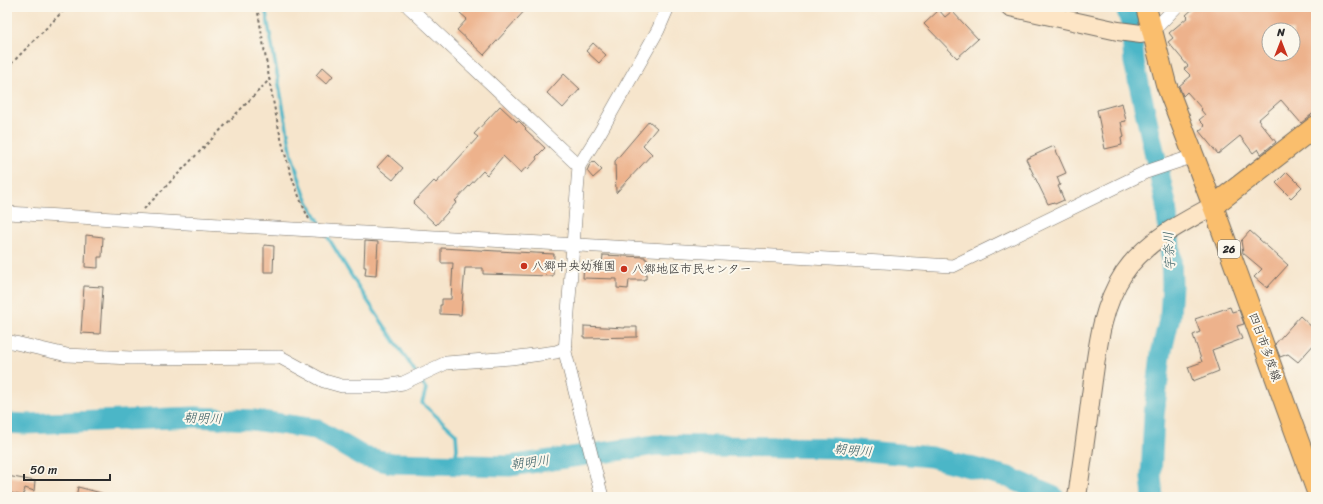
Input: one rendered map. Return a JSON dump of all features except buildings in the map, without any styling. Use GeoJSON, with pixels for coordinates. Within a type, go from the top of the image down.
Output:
{"type":"FeatureCollection","features":[{"type":"Feature","properties":{"kind":"main road","name":"四日市多度線"},"geometry":{"type":"LineString","coordinates":[[1146,7],[1140,33],[1166,84],[1194,156],[1316,489]]}},
{"type":"Feature","properties":{"kind":"main road"},"geometry":{"type":"LineString","coordinates":[[1213,206],[1316,126]]}},
{"type":"Feature","properties":{"kind":"street"},"geometry":{"type":"LineString","coordinates":[[409,7],[578,166]]}},
{"type":"Feature","properties":{"kind":"street"},"geometry":{"type":"LineString","coordinates":[[601,492],[565,350],[574,245],[578,166],[599,134],[658,30],[668,7]]}},
{"type":"Feature","properties":{"kind":"street"},"geometry":{"type":"LineString","coordinates":[[1010,7],[1140,33],[1176,7]]}},
{"type":"Feature","properties":{"kind":"street"},"geometry":{"type":"LineString","coordinates":[[9,210],[139,221],[953,266],[1152,170],[1194,156]]}},
{"type":"Feature","properties":{"kind":"street"},"geometry":{"type":"LineString","coordinates":[[1076,497],[1084,451],[1100,333],[1110,300],[1124,273],[1141,254],[1163,235],[1213,206]]}},
{"type":"Feature","properties":{"kind":"street"},"geometry":{"type":"LineString","coordinates":[[7,341],[67,355],[131,358],[280,358],[324,380],[342,386],[384,386],[403,383],[446,363],[511,358],[565,350]]}},
{"type":"Feature","properties":{"kind":"path"},"geometry":{"type":"LineString","coordinates":[[7,68],[67,7]]}},
{"type":"Feature","properties":{"kind":"path"},"geometry":{"type":"LineString","coordinates":[[258,7],[283,152],[300,199],[321,231]]}},
{"type":"Feature","properties":{"kind":"path"},"geometry":{"type":"LineString","coordinates":[[139,221],[143,211],[270,79]]}},
{"type":"Feature","properties":{"kind":"waterway"},"geometry":{"type":"LineString","coordinates":[[265,7],[292,156],[305,196],[322,227]]}},
{"type":"Feature","properties":{"kind":"waterway","name":"宇奈川"},"geometry":{"type":"LineString","coordinates":[[1126,7],[1131,23],[1134,62],[1166,204],[1171,258],[1172,286],[1170,316],[1161,354],[1154,415],[1151,477],[1153,497]]}},
{"type":"Feature","properties":{"kind":"waterway"},"geometry":{"type":"LineString","coordinates":[[326,234],[359,288],[416,373]]}},
{"type":"Feature","properties":{"kind":"waterway"},"geometry":{"type":"LineString","coordinates":[[419,379],[426,389],[422,403],[456,434],[457,449],[454,464]]}},
{"type":"Feature","properties":{"kind":"waterway","name":"朝明川"},"geometry":{"type":"LineString","coordinates":[[7,423],[25,424],[196,417],[253,420],[316,429],[364,457],[392,463],[509,466],[656,445],[834,448],[931,457],[1008,477],[1054,497]]}},
{"type":"Feature","properties":{"kind":"place","name":"八郷中央幼稚園"},"geometry":{"type":"Point","coordinates":[524,266]}},
{"type":"Feature","properties":{"kind":"place","name":"八郷地区市民センター"},"geometry":{"type":"Point","coordinates":[624,269]}}]}
